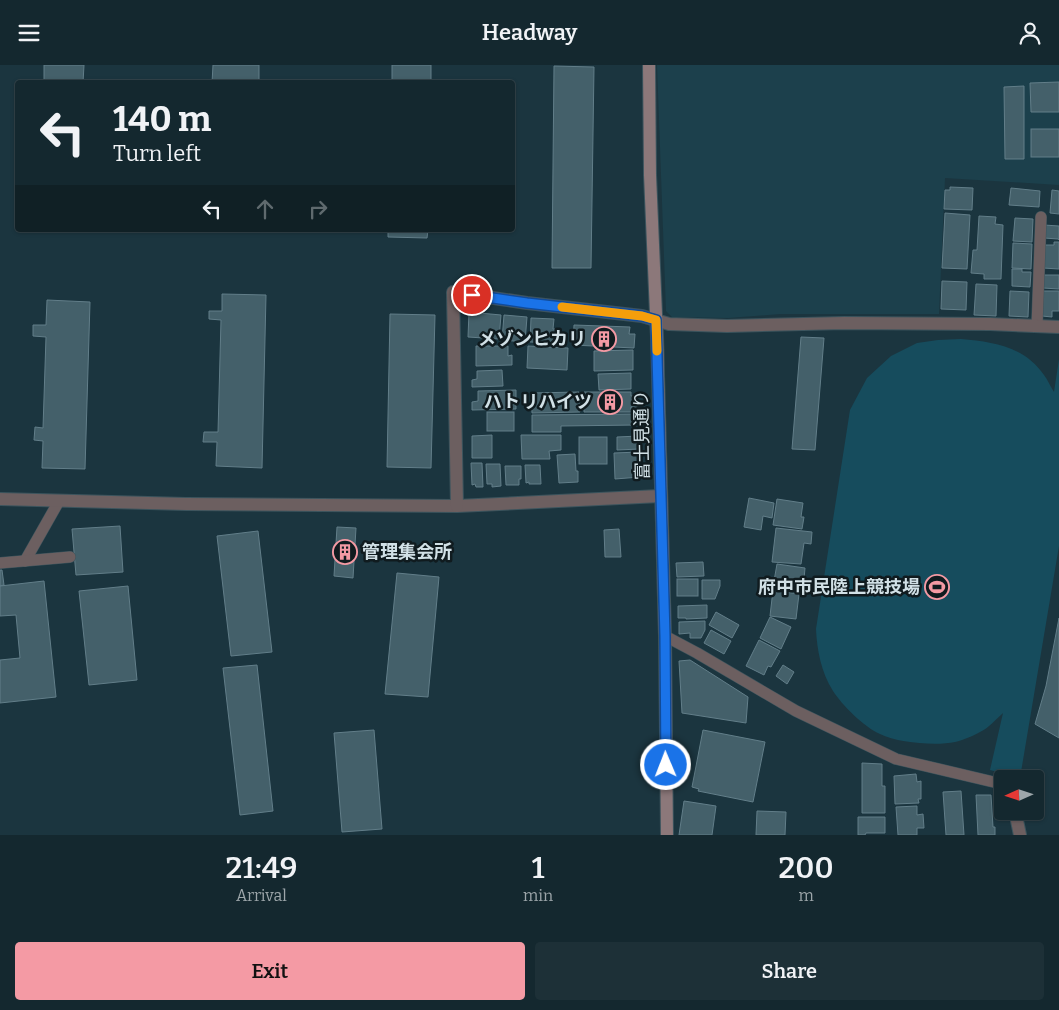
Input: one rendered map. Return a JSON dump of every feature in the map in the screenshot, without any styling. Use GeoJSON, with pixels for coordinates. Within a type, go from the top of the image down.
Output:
{"type":"FeatureCollection","features":[{"type":"Feature","properties":{"kind":"street","name":"富士見通り"},"geometry":{"type":"LineString","coordinates":[[649,65],[650,175],[665,636],[667,835]]}},
{"type":"Feature","properties":{"kind":"street"},"geometry":{"type":"LineString","coordinates":[[457,507],[453,292],[527,303],[642,316],[669,323],[727,326],[844,323],[990,324],[1059,327]]}},
{"type":"Feature","properties":{"kind":"street"},"geometry":{"type":"LineString","coordinates":[[0,499],[186,504],[457,507],[660,496]]}},
{"type":"Feature","properties":{"kind":"street"},"geometry":{"type":"LineString","coordinates":[[1017,820],[1020,835]]}},
{"type":"Feature","properties":{"kind":"lane"},"geometry":{"type":"LineString","coordinates":[[1037,326],[1041,217]]}},
{"type":"Feature","properties":{"kind":"lane"},"geometry":{"type":"LineString","coordinates":[[25,561],[59,501]]}},
{"type":"Feature","properties":{"kind":"lane"},"geometry":{"type":"LineString","coordinates":[[0,563],[70,557]]}},
{"type":"Feature","properties":{"kind":"lane"},"geometry":{"type":"LineString","coordinates":[[665,636],[796,711],[896,759],[994,782]]}},
{"type":"Feature","properties":{"kind":"shaded area"},"geometry":{"type":"Polygon","coordinates":[[[657,65],[1059,65],[1059,185],[945,178],[939,314],[780,314],[728,318],[672,317],[666,311],[657,65]]]}},
{"type":"Feature","properties":{"kind":"shaded area","name":"府中市民陸上競技場"},"geometry":{"type":"Polygon","coordinates":[[[961,339],[1007,347],[1036,365],[1054,392],[1059,359],[1059,546],[1021,770],[990,770],[1003,713],[983,730],[955,742],[938,744],[897,740],[874,731],[848,709],[829,684],[820,661],[816,629],[850,410],[867,378],[891,356],[917,343],[961,339]]]}},
{"type":"Feature","properties":{"kind":"building"},"geometry":{"type":"Polygon","coordinates":[[[44,65],[84,65],[83,80],[44,80],[44,65]]]}},
{"type":"Feature","properties":{"kind":"building"},"geometry":{"type":"Polygon","coordinates":[[[213,65],[259,65],[259,80],[212,80],[213,65]]]}},
{"type":"Feature","properties":{"kind":"building"},"geometry":{"type":"Polygon","coordinates":[[[392,65],[431,65],[431,80],[392,80],[392,65]]]}},
{"type":"Feature","properties":{"kind":"building"},"geometry":{"type":"Polygon","coordinates":[[[554,66],[594,67],[591,268],[552,268],[554,66]]]}},
{"type":"Feature","properties":{"kind":"building"},"geometry":{"type":"Polygon","coordinates":[[[1059,82],[1059,112],[1031,112],[1030,83],[1059,82]]]}},
{"type":"Feature","properties":{"kind":"building"},"geometry":{"type":"Polygon","coordinates":[[[1024,86],[1024,159],[1005,159],[1004,87],[1024,86]]]}},
{"type":"Feature","properties":{"kind":"building"},"geometry":{"type":"Polygon","coordinates":[[[1031,129],[1059,129],[1059,157],[1031,157],[1031,129]]]}},
{"type":"Feature","properties":{"kind":"building"},"geometry":{"type":"Polygon","coordinates":[[[950,187],[973,188],[972,210],[944,209],[945,190],[950,190],[950,187]]]}},
{"type":"Feature","properties":{"kind":"building"},"geometry":{"type":"Polygon","coordinates":[[[1011,188],[1040,191],[1039,207],[1009,205],[1011,188]]]}},
{"type":"Feature","properties":{"kind":"building"},"geometry":{"type":"Polygon","coordinates":[[[1052,190],[1059,191],[1059,214],[1050,213],[1052,190]]]}},
{"type":"Feature","properties":{"kind":"building"},"geometry":{"type":"Polygon","coordinates":[[[945,213],[970,215],[967,269],[942,268],[945,213]]]}},
{"type":"Feature","properties":{"kind":"building"},"geometry":{"type":"Polygon","coordinates":[[[979,216],[996,217],[995,224],[1003,225],[1001,279],[984,279],[984,274],[971,273],[973,250],[977,250],[979,216]]]}},
{"type":"Feature","properties":{"kind":"building"},"geometry":{"type":"Polygon","coordinates":[[[1015,218],[1033,219],[1032,242],[1013,241],[1015,218]]]}},
{"type":"Feature","properties":{"kind":"building"},"geometry":{"type":"Polygon","coordinates":[[[1044,225],[1059,226],[1059,240],[1044,238],[1044,225]]]}},
{"type":"Feature","properties":{"kind":"building"},"geometry":{"type":"Polygon","coordinates":[[[388,232],[428,232],[427,238],[388,237],[388,232]]]}},
{"type":"Feature","properties":{"kind":"building"},"geometry":{"type":"Polygon","coordinates":[[[1054,242],[1059,242],[1059,269],[1043,268],[1044,245],[1054,245],[1054,242]]]}},
{"type":"Feature","properties":{"kind":"building"},"geometry":{"type":"Polygon","coordinates":[[[1013,243],[1032,244],[1031,269],[1012,268],[1013,243]]]}},
{"type":"Feature","properties":{"kind":"building"},"geometry":{"type":"Polygon","coordinates":[[[1012,269],[1022,269],[1022,272],[1031,272],[1030,287],[1012,286],[1012,269]]]}},
{"type":"Feature","properties":{"kind":"building"},"geometry":{"type":"Polygon","coordinates":[[[1043,275],[1059,275],[1059,289],[1043,288],[1043,275]]]}},
{"type":"Feature","properties":{"kind":"building"},"geometry":{"type":"Polygon","coordinates":[[[942,281],[967,282],[966,310],[941,309],[942,281]]]}},
{"type":"Feature","properties":{"kind":"building"},"geometry":{"type":"Polygon","coordinates":[[[976,284],[997,285],[996,316],[974,315],[976,284]]]}},
{"type":"Feature","properties":{"kind":"building"},"geometry":{"type":"Polygon","coordinates":[[[1010,291],[1029,292],[1028,317],[1009,316],[1010,291]]]}},
{"type":"Feature","properties":{"kind":"building"},"geometry":{"type":"Polygon","coordinates":[[[1042,291],[1059,291],[1059,311],[1052,311],[1052,317],[1042,316],[1042,291]]]}},
{"type":"Feature","properties":{"kind":"building"},"geometry":{"type":"Polygon","coordinates":[[[222,294],[266,295],[262,468],[216,466],[217,442],[203,442],[204,432],[218,432],[221,320],[209,319],[209,311],[222,311],[222,294]]]}},
{"type":"Feature","properties":{"kind":"building"},"geometry":{"type":"Polygon","coordinates":[[[47,300],[90,302],[85,469],[42,468],[43,441],[34,440],[35,427],[43,428],[46,337],[33,336],[33,325],[46,325],[47,300]]]}},
{"type":"Feature","properties":{"kind":"building"},"geometry":{"type":"Polygon","coordinates":[[[469,312],[501,315],[499,339],[468,337],[469,312]]]}},
{"type":"Feature","properties":{"kind":"building"},"geometry":{"type":"Polygon","coordinates":[[[390,314],[435,315],[431,468],[387,467],[390,314]]]}},
{"type":"Feature","properties":{"kind":"building"},"geometry":{"type":"Polygon","coordinates":[[[504,315],[527,317],[525,342],[502,340],[504,315]]]}},
{"type":"Feature","properties":{"kind":"building"},"geometry":{"type":"Polygon","coordinates":[[[531,318],[554,319],[553,329],[561,329],[561,343],[530,342],[531,318]]]}},
{"type":"Feature","properties":{"kind":"building","name":"メゾンヒカリ"},"geometry":{"type":"Polygon","coordinates":[[[574,325],[630,327],[629,334],[635,334],[634,348],[573,345],[574,325]]]}},
{"type":"Feature","properties":{"kind":"building"},"geometry":{"type":"Polygon","coordinates":[[[801,337],[824,338],[815,450],[792,449],[801,337]]]}},
{"type":"Feature","properties":{"kind":"building"},"geometry":{"type":"Polygon","coordinates":[[[476,346],[508,346],[508,356],[512,355],[512,365],[476,366],[476,346]]]}},
{"type":"Feature","properties":{"kind":"building"},"geometry":{"type":"Polygon","coordinates":[[[528,346],[568,348],[567,370],[527,368],[528,346]]]}},
{"type":"Feature","properties":{"kind":"building"},"geometry":{"type":"Polygon","coordinates":[[[633,350],[633,370],[594,371],[594,351],[633,350]]]}},
{"type":"Feature","properties":{"kind":"building"},"geometry":{"type":"Polygon","coordinates":[[[502,370],[503,386],[472,387],[472,380],[477,379],[477,371],[502,370]]]}},
{"type":"Feature","properties":{"kind":"building"},"geometry":{"type":"Polygon","coordinates":[[[631,373],[631,389],[599,390],[598,374],[631,373]]]}},
{"type":"Feature","properties":{"kind":"building"},"geometry":{"type":"Polygon","coordinates":[[[516,390],[516,409],[472,410],[472,402],[478,401],[478,391],[516,390]]]}},
{"type":"Feature","properties":{"kind":"building"},"geometry":{"type":"Polygon","coordinates":[[[579,392],[580,412],[532,413],[531,393],[579,392]]]}},
{"type":"Feature","properties":{"kind":"building","name":"ハトリハイツ"},"geometry":{"type":"Polygon","coordinates":[[[584,392],[631,392],[631,396],[636,396],[637,407],[631,407],[631,412],[584,412],[584,392]]]}},
{"type":"Feature","properties":{"kind":"building"},"geometry":{"type":"Polygon","coordinates":[[[487,412],[514,412],[514,431],[487,431],[487,412]]]}},
{"type":"Feature","properties":{"kind":"building"},"geometry":{"type":"Polygon","coordinates":[[[636,414],[636,425],[561,426],[561,432],[532,432],[532,415],[636,414]]]}},
{"type":"Feature","properties":{"kind":"building"},"geometry":{"type":"Polygon","coordinates":[[[492,435],[492,458],[472,458],[472,436],[492,435]]]}},
{"type":"Feature","properties":{"kind":"building"},"geometry":{"type":"Polygon","coordinates":[[[521,435],[561,435],[561,450],[549,451],[550,459],[522,459],[521,435]]]}},
{"type":"Feature","properties":{"kind":"building"},"geometry":{"type":"Polygon","coordinates":[[[639,436],[640,449],[617,450],[617,437],[639,436]]]}},
{"type":"Feature","properties":{"kind":"building"},"geometry":{"type":"Polygon","coordinates":[[[579,437],[607,437],[607,464],[579,464],[579,437]]]}},
{"type":"Feature","properties":{"kind":"building"},"geometry":{"type":"Polygon","coordinates":[[[639,452],[640,477],[615,479],[614,453],[639,452]]]}},
{"type":"Feature","properties":{"kind":"building"},"geometry":{"type":"Polygon","coordinates":[[[575,454],[578,482],[559,483],[557,455],[575,454]]]}},
{"type":"Feature","properties":{"kind":"building"},"geometry":{"type":"Polygon","coordinates":[[[471,463],[482,463],[483,487],[476,487],[475,484],[472,485],[471,463]]]}},
{"type":"Feature","properties":{"kind":"building"},"geometry":{"type":"Polygon","coordinates":[[[486,464],[500,464],[501,486],[492,487],[492,484],[487,484],[486,464]]]}},
{"type":"Feature","properties":{"kind":"building"},"geometry":{"type":"Polygon","coordinates":[[[525,465],[540,465],[541,484],[526,483],[525,465]]]}},
{"type":"Feature","properties":{"kind":"building"},"geometry":{"type":"Polygon","coordinates":[[[505,466],[521,466],[519,485],[506,485],[505,466]]]}},
{"type":"Feature","properties":{"kind":"building"},"geometry":{"type":"Polygon","coordinates":[[[749,498],[774,503],[772,518],[763,516],[761,530],[744,527],[749,498]]]}},
{"type":"Feature","properties":{"kind":"building"},"geometry":{"type":"Polygon","coordinates":[[[777,499],[803,503],[801,517],[804,517],[802,529],[773,525],[777,499]]]}},
{"type":"Feature","properties":{"kind":"building"},"geometry":{"type":"Polygon","coordinates":[[[120,526],[123,572],[76,575],[72,529],[120,526]]]}},
{"type":"Feature","properties":{"kind":"building","name":"管理集会所"},"geometry":{"type":"Polygon","coordinates":[[[337,527],[356,528],[353,578],[334,576],[337,527]]]}},
{"type":"Feature","properties":{"kind":"building"},"geometry":{"type":"Polygon","coordinates":[[[776,528],[812,532],[811,544],[804,543],[801,564],[772,562],[776,528]]]}},
{"type":"Feature","properties":{"kind":"building"},"geometry":{"type":"Polygon","coordinates":[[[619,529],[621,557],[605,557],[604,530],[619,529]]]}},
{"type":"Feature","properties":{"kind":"building"},"geometry":{"type":"Polygon","coordinates":[[[258,531],[272,652],[231,656],[217,536],[258,531]]]}},
{"type":"Feature","properties":{"kind":"building"},"geometry":{"type":"Polygon","coordinates":[[[703,562],[704,576],[677,577],[676,563],[703,562]]]}},
{"type":"Feature","properties":{"kind":"building"},"geometry":{"type":"Polygon","coordinates":[[[777,564],[805,568],[803,590],[779,587],[780,581],[774,581],[777,564]]]}},
{"type":"Feature","properties":{"kind":"building"},"geometry":{"type":"Polygon","coordinates":[[[0,570],[2,570],[4,585],[0,586],[0,570]]]}},
{"type":"Feature","properties":{"kind":"building"},"geometry":{"type":"Polygon","coordinates":[[[397,573],[439,577],[428,697],[385,694],[397,573]]]}},
{"type":"Feature","properties":{"kind":"building"},"geometry":{"type":"Polygon","coordinates":[[[677,579],[698,579],[698,596],[677,596],[677,579]]]}},
{"type":"Feature","properties":{"kind":"building"},"geometry":{"type":"Polygon","coordinates":[[[702,580],[720,580],[720,586],[715,599],[702,599],[702,580]]]}},
{"type":"Feature","properties":{"kind":"building"},"geometry":{"type":"Polygon","coordinates":[[[44,581],[56,697],[0,703],[0,660],[20,658],[16,615],[0,616],[0,586],[44,581]]]}},
{"type":"Feature","properties":{"kind":"building"},"geometry":{"type":"Polygon","coordinates":[[[128,586],[137,680],[89,685],[79,591],[128,586]]]}},
{"type":"Feature","properties":{"kind":"building"},"geometry":{"type":"Polygon","coordinates":[[[773,590],[799,594],[796,619],[770,616],[773,590]]]}},
{"type":"Feature","properties":{"kind":"building"},"geometry":{"type":"Polygon","coordinates":[[[707,605],[707,618],[678,618],[678,606],[707,605]]]}},
{"type":"Feature","properties":{"kind":"building"},"geometry":{"type":"Polygon","coordinates":[[[716,612],[739,625],[732,638],[709,625],[716,612]]]}},
{"type":"Feature","properties":{"kind":"building"},"geometry":{"type":"Polygon","coordinates":[[[770,617],[791,627],[781,649],[760,638],[770,617]]]}},
{"type":"Feature","properties":{"kind":"building"},"geometry":{"type":"Polygon","coordinates":[[[1059,618],[1059,738],[1035,724],[1046,686],[1059,618]]]}},
{"type":"Feature","properties":{"kind":"building"},"geometry":{"type":"Polygon","coordinates":[[[705,621],[705,630],[701,638],[690,638],[690,633],[679,634],[679,622],[705,621]]]}},
{"type":"Feature","properties":{"kind":"building"},"geometry":{"type":"Polygon","coordinates":[[[711,630],[731,641],[724,654],[704,643],[711,630]]]}},
{"type":"Feature","properties":{"kind":"building"},"geometry":{"type":"Polygon","coordinates":[[[759,640],[780,651],[771,667],[768,666],[764,675],[746,666],[759,640]]]}},
{"type":"Feature","properties":{"kind":"building"},"geometry":{"type":"Polygon","coordinates":[[[690,660],[748,697],[746,723],[682,713],[679,661],[690,660]]]}},
{"type":"Feature","properties":{"kind":"building"},"geometry":{"type":"Polygon","coordinates":[[[257,665],[273,811],[240,815],[223,668],[257,665]]]}},
{"type":"Feature","properties":{"kind":"building"},"geometry":{"type":"Polygon","coordinates":[[[783,665],[794,672],[787,684],[776,676],[783,665]]]}},
{"type":"Feature","properties":{"kind":"building"},"geometry":{"type":"Polygon","coordinates":[[[374,730],[382,829],[342,832],[334,733],[374,730]]]}},
{"type":"Feature","properties":{"kind":"building"},"geometry":{"type":"Polygon","coordinates":[[[703,730],[765,742],[753,802],[698,791],[699,789],[692,787],[703,730]]]}},
{"type":"Feature","properties":{"kind":"building"},"geometry":{"type":"Polygon","coordinates":[[[862,763],[882,764],[882,786],[885,786],[885,813],[862,813],[862,763]]]}},
{"type":"Feature","properties":{"kind":"building"},"geometry":{"type":"Polygon","coordinates":[[[916,774],[917,782],[921,781],[921,799],[918,799],[919,803],[895,804],[894,776],[916,774]]]}},
{"type":"Feature","properties":{"kind":"building"},"geometry":{"type":"Polygon","coordinates":[[[961,791],[964,835],[946,835],[943,792],[961,791]]]}},
{"type":"Feature","properties":{"kind":"building"},"geometry":{"type":"Polygon","coordinates":[[[976,795],[991,795],[995,835],[978,835],[976,795]]]}},
{"type":"Feature","properties":{"kind":"building"},"geometry":{"type":"Polygon","coordinates":[[[684,801],[716,806],[712,835],[679,835],[684,801]]]}},
{"type":"Feature","properties":{"kind":"building"},"geometry":{"type":"Polygon","coordinates":[[[917,806],[917,815],[923,814],[924,828],[917,828],[917,835],[898,835],[896,807],[917,806]]]}},
{"type":"Feature","properties":{"kind":"building"},"geometry":{"type":"Polygon","coordinates":[[[757,811],[786,812],[785,835],[756,835],[757,811]]]}},
{"type":"Feature","properties":{"kind":"building"},"geometry":{"type":"Polygon","coordinates":[[[858,817],[885,817],[885,833],[858,835],[858,817]]]}},
{"type":"Feature","properties":{"kind":"slow traffic"},"geometry":{"type":"LineString","coordinates":[[562,307],[642,316],[656,320],[657,351]]}},
{"type":"Feature","properties":{"kind":"place","name":"メゾンヒカリ"},"geometry":{"type":"Point","coordinates":[604,339]}},
{"type":"Feature","properties":{"kind":"place","name":"ハトリハイツ"},"geometry":{"type":"Point","coordinates":[610,402]}},
{"type":"Feature","properties":{"kind":"place","name":"管理集会所"},"geometry":{"type":"Point","coordinates":[345,552]}},
{"type":"Feature","properties":{"kind":"place","name":"府中市民陸上競技場"},"geometry":{"type":"Point","coordinates":[937,587]}},
{"type":"Feature","properties":{"kind":"route"},"geometry":{"type":"LineString","coordinates":[[472,295],[642,316],[656,320],[665,636],[666,765]]}}]}
